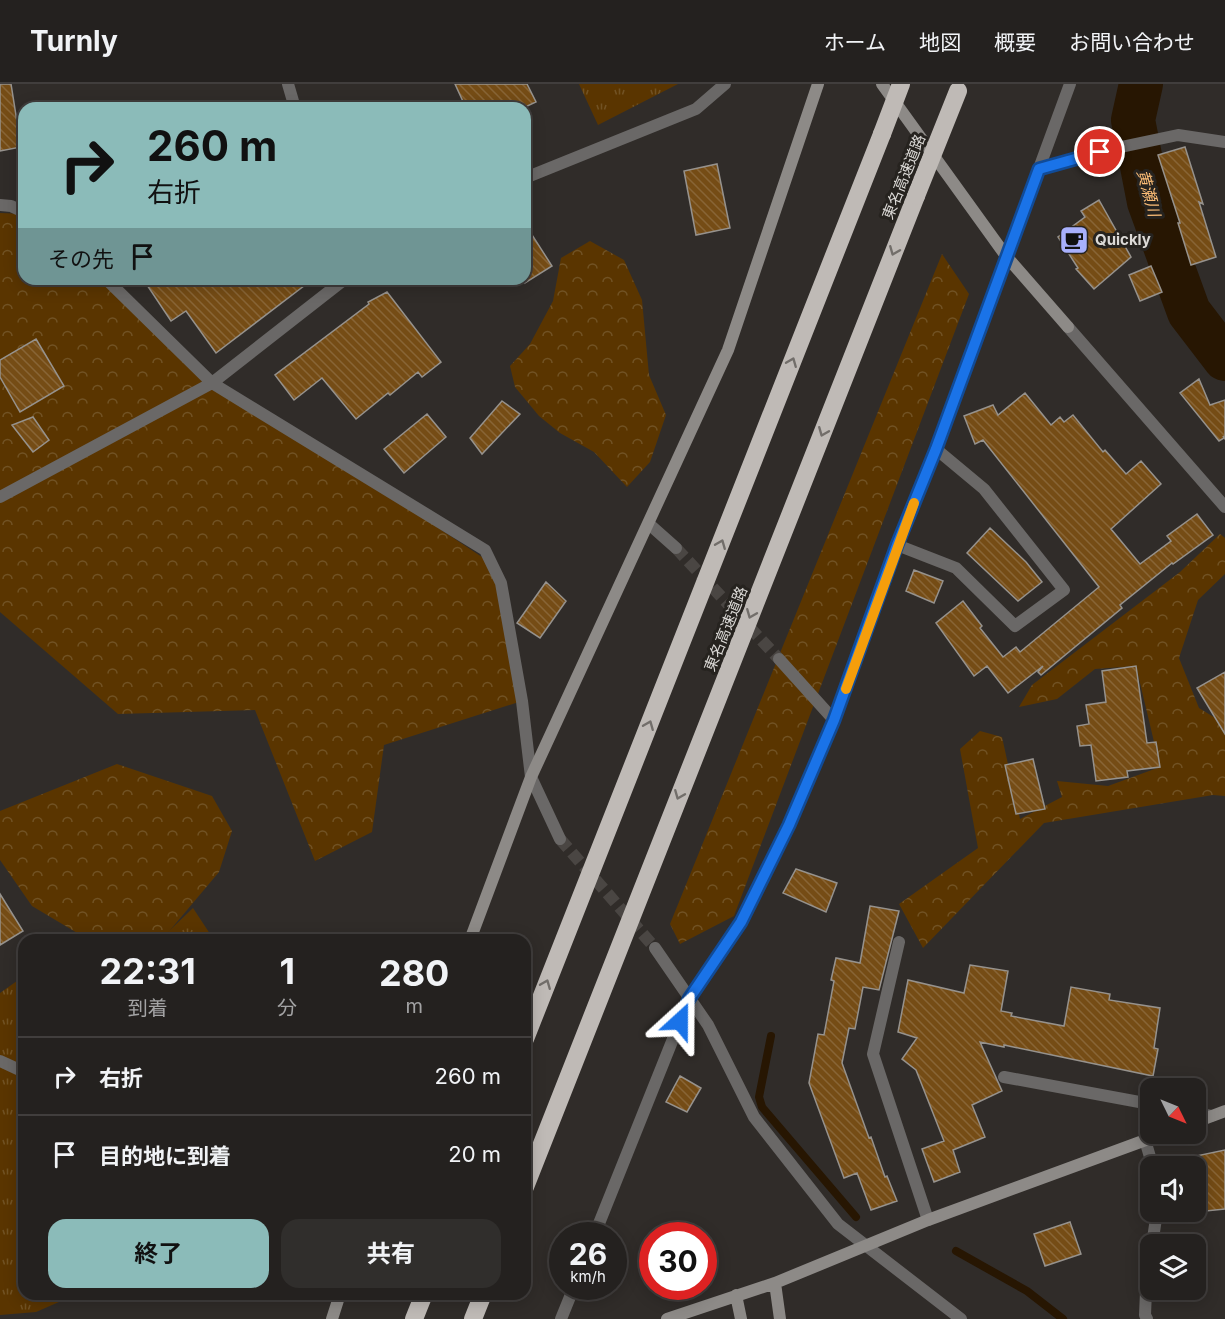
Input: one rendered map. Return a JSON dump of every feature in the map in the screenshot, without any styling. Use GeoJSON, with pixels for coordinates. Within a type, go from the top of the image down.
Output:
{"type":"FeatureCollection","features":[{"type":"Feature","properties":{"kind":"highway"},"geometry":{"type":"LineString","coordinates":[[531,1024],[901,84]]}},
{"type":"Feature","properties":{"kind":"highway","name":"東名高速道路"},"geometry":{"type":"LineString","coordinates":[[531,1172],[959,88]]}},
{"type":"Feature","properties":{"kind":"highway"},"geometry":{"type":"LineString","coordinates":[[414,1319],[422,1300]]}},
{"type":"Feature","properties":{"kind":"highway"},"geometry":{"type":"LineString","coordinates":[[473,1319],[481,1300]]}},
{"type":"Feature","properties":{"kind":"street"},"geometry":{"type":"LineString","coordinates":[[288,84],[293,102]]}},
{"type":"Feature","properties":{"kind":"street"},"geometry":{"type":"LineString","coordinates":[[531,176],[696,109],[725,84]]}},
{"type":"Feature","properties":{"kind":"street"},"geometry":{"type":"LineString","coordinates":[[472,934],[531,777],[728,350],[818,84]]}},
{"type":"Feature","properties":{"kind":"street"},"geometry":{"type":"LineString","coordinates":[[882,84],[1006,256],[1225,507]]}},
{"type":"Feature","properties":{"kind":"street"},"geometry":{"type":"LineString","coordinates":[[600,1222],[689,999],[741,922],[789,825],[834,720],[897,545],[936,449],[1070,84]]}},
{"type":"Feature","properties":{"kind":"street"},"geometry":{"type":"LineString","coordinates":[[1039,169],[1121,147],[1178,135],[1225,142]]}},
{"type":"Feature","properties":{"kind":"street"},"geometry":{"type":"LineString","coordinates":[[0,205],[18,209]]}},
{"type":"Feature","properties":{"kind":"street"},"geometry":{"type":"LineString","coordinates":[[112,285],[212,383],[485,550],[501,583],[522,701],[531,777],[560,839]]}},
{"type":"Feature","properties":{"kind":"street"},"geometry":{"type":"LineString","coordinates":[[0,497],[212,383],[337,285]]}},
{"type":"Feature","properties":{"kind":"street"},"geometry":{"type":"LineString","coordinates":[[897,545],[956,567],[1014,626],[1064,590],[984,489],[936,449]]}},
{"type":"Feature","properties":{"kind":"street"},"geometry":{"type":"LineString","coordinates":[[649,524],[676,548]]}},
{"type":"Feature","properties":{"kind":"street"},"geometry":{"type":"LineString","coordinates":[[778,659],[834,720]]}},
{"type":"Feature","properties":{"kind":"street"},"geometry":{"type":"LineString","coordinates":[[898,942],[873,1054],[928,1220]]}},
{"type":"Feature","properties":{"kind":"street"},"geometry":{"type":"LineString","coordinates":[[655,948],[708,1025],[754,1117],[838,1224],[962,1319]]}},
{"type":"Feature","properties":{"kind":"street"},"geometry":{"type":"LineString","coordinates":[[0,1061],[18,1069]]}},
{"type":"Feature","properties":{"kind":"street"},"geometry":{"type":"LineString","coordinates":[[1004,1077],[1140,1102]]}},
{"type":"Feature","properties":{"kind":"street"},"geometry":{"type":"LineString","coordinates":[[1206,1118],[1225,1111]]}},
{"type":"Feature","properties":{"kind":"street"},"geometry":{"type":"LineString","coordinates":[[1206,1115],[1211,1116]]}},
{"type":"Feature","properties":{"kind":"street"},"geometry":{"type":"LineString","coordinates":[[667,1319],[775,1283],[928,1220],[1140,1142]]}},
{"type":"Feature","properties":{"kind":"street"},"geometry":{"type":"LineString","coordinates":[[775,1283],[780,1319]]}},
{"type":"Feature","properties":{"kind":"street"},"geometry":{"type":"LineString","coordinates":[[736,1295],[741,1319]]}},
{"type":"Feature","properties":{"kind":"street"},"geometry":{"type":"LineString","coordinates":[[332,1319],[338,1300]]}},
{"type":"Feature","properties":{"kind":"street"},"geometry":{"type":"LineString","coordinates":[[561,1319],[569,1300]]}},
{"type":"Feature","properties":{"kind":"street"},"geometry":{"type":"LineString","coordinates":[[1146,1300],[1147,1319]]}},
{"type":"Feature","properties":{"kind":"green space"},"geometry":{"type":"Polygon","coordinates":[[[579,84],[678,84],[598,125],[579,84]]]}},
{"type":"Feature","properties":{"kind":"green space"},"geometry":{"type":"Polygon","coordinates":[[[0,213],[18,214],[18,285],[107,285],[197,368],[491,563],[522,701],[384,745],[372,832],[315,861],[255,710],[118,714],[0,612],[0,213]]]}},
{"type":"Feature","properties":{"kind":"green space"},"geometry":{"type":"Polygon","coordinates":[[[590,241],[624,260],[642,300],[649,375],[666,415],[650,462],[627,487],[594,452],[560,433],[539,416],[515,387],[510,366],[530,344],[553,301],[561,258],[590,241]]]}},
{"type":"Feature","properties":{"kind":"green space"},"geometry":{"type":"Polygon","coordinates":[[[942,254],[969,294],[734,916],[680,944],[670,924],[942,254]]]}},
{"type":"Feature","properties":{"kind":"green space"},"geometry":{"type":"Polygon","coordinates":[[[1220,534],[1225,538],[1225,574],[1198,600],[1179,658],[1199,708],[1225,724],[1225,796],[1213,795],[1044,823],[923,948],[899,904],[978,848],[960,749],[980,731],[1002,737],[1020,819],[1062,797],[1057,781],[1108,786],[1160,767],[1136,666],[1095,669],[1057,699],[1019,707],[1032,685],[1180,572],[1220,534]]]}},
{"type":"Feature","properties":{"kind":"green space"},"geometry":{"type":"Polygon","coordinates":[[[117,764],[212,796],[232,831],[219,872],[167,934],[79,934],[32,906],[0,860],[0,811],[117,764]]]}},
{"type":"Feature","properties":{"kind":"green space"},"geometry":{"type":"Polygon","coordinates":[[[193,908],[210,934],[113,934],[168,932],[193,908]]]}},
{"type":"Feature","properties":{"kind":"green space"},"geometry":{"type":"Polygon","coordinates":[[[18,980],[18,1300],[64,1300],[36,1312],[0,1315],[0,993],[18,980]]]}},
{"type":"Feature","properties":{"kind":"building"},"geometry":{"type":"Polygon","coordinates":[[[0,84],[11,84],[18,128],[18,148],[0,151],[0,84]]]}},
{"type":"Feature","properties":{"kind":"building"},"geometry":{"type":"Polygon","coordinates":[[[455,84],[527,84],[536,102],[531,104],[531,102],[463,102],[455,84]]]}},
{"type":"Feature","properties":{"kind":"building"},"geometry":{"type":"Polygon","coordinates":[[[1185,147],[1203,204],[1199,202],[1216,257],[1191,265],[1158,155],[1185,147]]]}},
{"type":"Feature","properties":{"kind":"building"},"geometry":{"type":"Polygon","coordinates":[[[717,164],[730,228],[696,235],[684,171],[717,164]]]}},
{"type":"Feature","properties":{"kind":"building"},"geometry":{"type":"Polygon","coordinates":[[[1099,200],[1131,257],[1094,289],[1076,269],[1078,268],[1058,237],[1085,217],[1081,211],[1099,200]]]}},
{"type":"Feature","properties":{"kind":"building"},"geometry":{"type":"Polygon","coordinates":[[[531,233],[552,266],[531,279],[531,233]]]}},
{"type":"Feature","properties":{"kind":"building"},"geometry":{"type":"Polygon","coordinates":[[[1151,266],[1162,292],[1140,301],[1129,275],[1151,266]]]}},
{"type":"Feature","properties":{"kind":"building"},"geometry":{"type":"Polygon","coordinates":[[[147,285],[305,285],[216,353],[186,311],[171,321],[147,285]]]}},
{"type":"Feature","properties":{"kind":"building"},"geometry":{"type":"Polygon","coordinates":[[[387,292],[441,362],[422,377],[418,372],[356,419],[322,378],[294,400],[275,375],[369,304],[368,302],[387,292]]]}},
{"type":"Feature","properties":{"kind":"building"},"geometry":{"type":"Polygon","coordinates":[[[36,339],[64,386],[20,412],[0,377],[0,360],[36,339]]]}},
{"type":"Feature","properties":{"kind":"building"},"geometry":{"type":"Polygon","coordinates":[[[1199,379],[1210,405],[1225,400],[1225,439],[1223,436],[1224,438],[1219,441],[1180,393],[1199,379]]]}},
{"type":"Feature","properties":{"kind":"building"},"geometry":{"type":"Polygon","coordinates":[[[1025,393],[1051,425],[1060,417],[1064,422],[1073,415],[1103,452],[1105,450],[1126,474],[1141,461],[1161,484],[1111,529],[1140,564],[1171,541],[1167,536],[1197,514],[1213,535],[1172,563],[1120,605],[1122,608],[1041,675],[1038,672],[1043,666],[1008,693],[987,666],[974,676],[936,623],[963,601],[982,626],[980,628],[1003,657],[1016,647],[1020,652],[1099,587],[983,440],[975,444],[964,416],[993,405],[998,415],[1025,393]]]}},
{"type":"Feature","properties":{"kind":"building"},"geometry":{"type":"Polygon","coordinates":[[[502,401],[520,414],[482,454],[470,438],[502,401]]]}},
{"type":"Feature","properties":{"kind":"building"},"geometry":{"type":"Polygon","coordinates":[[[427,414],[446,437],[404,473],[384,449],[427,414]]]}},
{"type":"Feature","properties":{"kind":"building"},"geometry":{"type":"Polygon","coordinates":[[[33,417],[49,440],[33,452],[12,425],[33,417]]]}},
{"type":"Feature","properties":{"kind":"building"},"geometry":{"type":"Polygon","coordinates":[[[990,528],[1026,562],[1042,582],[1018,601],[967,553],[990,528]]]}},
{"type":"Feature","properties":{"kind":"building"},"geometry":{"type":"Polygon","coordinates":[[[914,570],[943,581],[934,603],[906,591],[914,570]]]}},
{"type":"Feature","properties":{"kind":"building"},"geometry":{"type":"Polygon","coordinates":[[[546,582],[566,601],[540,638],[517,623],[546,582]]]}},
{"type":"Feature","properties":{"kind":"building"},"geometry":{"type":"Polygon","coordinates":[[[1136,666],[1147,743],[1156,742],[1160,767],[1127,771],[1128,777],[1096,781],[1091,745],[1080,746],[1077,726],[1089,724],[1086,705],[1106,702],[1102,671],[1136,666]]]}},
{"type":"Feature","properties":{"kind":"building"},"geometry":{"type":"Polygon","coordinates":[[[1225,672],[1225,734],[1197,688],[1225,672]]]}},
{"type":"Feature","properties":{"kind":"building"},"geometry":{"type":"Polygon","coordinates":[[[1033,759],[1045,809],[1016,814],[1005,765],[1033,759]]]}},
{"type":"Feature","properties":{"kind":"building"},"geometry":{"type":"Polygon","coordinates":[[[796,869],[837,883],[826,912],[783,893],[796,869]]]}},
{"type":"Feature","properties":{"kind":"building"},"geometry":{"type":"Polygon","coordinates":[[[0,894],[23,931],[0,945],[0,894]]]}},
{"type":"Feature","properties":{"kind":"building"},"geometry":{"type":"Polygon","coordinates":[[[870,906],[899,911],[879,990],[863,987],[855,1029],[849,1028],[842,1063],[869,1138],[871,1137],[885,1177],[887,1176],[897,1201],[871,1210],[857,1173],[844,1178],[809,1083],[818,1034],[824,1035],[836,958],[860,963],[870,906]]]}},
{"type":"Feature","properties":{"kind":"building"},"geometry":{"type":"Polygon","coordinates":[[[970,965],[1008,971],[1001,1011],[1012,1013],[1011,1016],[1064,1026],[1071,987],[1110,994],[1109,1000],[1160,1008],[1154,1048],[1158,1049],[1153,1076],[980,1042],[1002,1091],[972,1105],[985,1137],[953,1150],[960,1172],[934,1182],[922,1149],[944,1141],[916,1070],[902,1059],[917,1038],[898,1032],[908,980],[964,993],[970,965]]]}},
{"type":"Feature","properties":{"kind":"building"},"geometry":{"type":"Polygon","coordinates":[[[680,1076],[701,1088],[687,1112],[666,1102],[680,1076]]]}},
{"type":"Feature","properties":{"kind":"building"},"geometry":{"type":"Polygon","coordinates":[[[1225,1150],[1225,1209],[1206,1211],[1206,1156],[1196,1156],[1225,1150]]]}},
{"type":"Feature","properties":{"kind":"building"},"geometry":{"type":"Polygon","coordinates":[[[1070,1222],[1081,1254],[1045,1266],[1034,1234],[1070,1222]]]}},
{"type":"Feature","properties":{"kind":"waterway","name":"黄瀬川"},"geometry":{"type":"LineString","coordinates":[[1141,84],[1133,120],[1149,202],[1189,312],[1225,359]]}},
{"type":"Feature","properties":{"kind":"waterway"},"geometry":{"type":"LineString","coordinates":[[771,1036],[759,1097],[762,1107],[856,1217]]}},
{"type":"Feature","properties":{"kind":"waterway"},"geometry":{"type":"LineString","coordinates":[[956,1251],[1027,1291],[1063,1319]]}},
{"type":"Feature","properties":{"kind":"tunnel"},"geometry":{"type":"LineString","coordinates":[[676,548],[779,659]]}},
{"type":"Feature","properties":{"kind":"tunnel"},"geometry":{"type":"LineString","coordinates":[[560,839],[655,948]]}},
{"type":"Feature","properties":{"kind":"slow traffic"},"geometry":{"type":"LineString","coordinates":[[846,689],[914,503]]}},
{"type":"Feature","properties":{"kind":"place","name":"Quickly"},"geometry":{"type":"Point","coordinates":[1074,240]}},
{"type":"Feature","properties":{"kind":"route"},"geometry":{"type":"LineString","coordinates":[[680,1021],[689,999],[741,922],[789,825],[834,720],[897,545],[936,449],[1039,169],[1100,152]]}}]}
